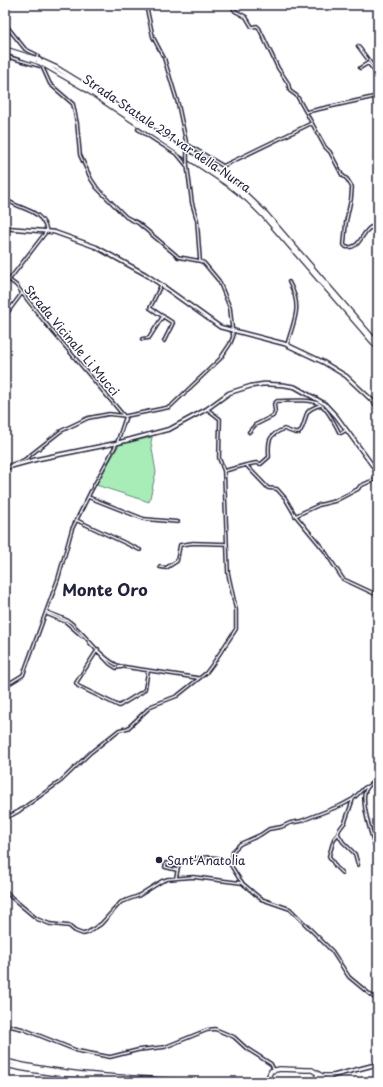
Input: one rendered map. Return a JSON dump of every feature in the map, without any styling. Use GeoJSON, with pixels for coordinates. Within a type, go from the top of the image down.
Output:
{"type":"FeatureCollection","features":[{"type":"Feature","properties":{"kind":"highway","name":"Strada Statale 291 var della Nurra"},"geometry":{"type":"LineString","coordinates":[[5,50],[63,71],[100,94],[232,184],[257,206],[378,344]]}},
{"type":"Feature","properties":{"kind":"highway","name":"Strada Statale 291 var della Nurra"},"geometry":{"type":"LineString","coordinates":[[265,215],[378,348]]}},
{"type":"Feature","properties":{"kind":"highway"},"geometry":{"type":"LineString","coordinates":[[5,1063],[43,1072],[154,1082]]}},
{"type":"Feature","properties":{"kind":"highway"},"geometry":{"type":"LineString","coordinates":[[5,1063],[77,1073],[189,1082]]}},
{"type":"Feature","properties":{"kind":"highway"},"geometry":{"type":"LineString","coordinates":[[268,1082],[269,1074],[274,1070],[280,1069],[310,1070],[318,1075],[323,1081]]}},
{"type":"Feature","properties":{"kind":"highway"},"geometry":{"type":"LineString","coordinates":[[318,1075],[332,1076]]}},
{"type":"Feature","properties":{"kind":"highway"},"geometry":{"type":"LineString","coordinates":[[316,1082],[318,1075]]}},
{"type":"Feature","properties":{"kind":"street"},"geometry":{"type":"LineString","coordinates":[[146,5],[153,37],[164,58],[177,100],[187,145],[187,165],[192,204],[197,220],[200,261]]}},
{"type":"Feature","properties":{"kind":"street"},"geometry":{"type":"LineString","coordinates":[[231,5],[235,11],[246,16],[252,27],[257,26],[259,28],[278,68],[288,83],[290,91],[297,96],[325,147],[330,152],[342,175],[347,179],[352,187],[344,245],[348,248],[354,247],[357,245],[365,231],[371,227],[378,234]]}},
{"type":"Feature","properties":{"kind":"street"},"geometry":{"type":"LineString","coordinates":[[5,24],[24,49],[37,55],[44,65],[50,84],[73,104],[77,122],[80,154],[91,179],[97,188],[126,217],[138,223],[178,257],[204,263],[220,281],[230,308],[233,337],[220,359],[170,407],[125,416],[109,414],[88,418],[61,431],[24,460],[5,468]]}},
{"type":"Feature","properties":{"kind":"street"},"geometry":{"type":"LineString","coordinates":[[358,46],[378,74]]}},
{"type":"Feature","properties":{"kind":"street"},"geometry":{"type":"LineString","coordinates":[[5,56],[44,65]]}},
{"type":"Feature","properties":{"kind":"street"},"geometry":{"type":"LineString","coordinates":[[360,68],[368,63],[378,74]]}},
{"type":"Feature","properties":{"kind":"street"},"geometry":{"type":"LineString","coordinates":[[305,112],[378,96]]}},
{"type":"Feature","properties":{"kind":"street"},"geometry":{"type":"LineString","coordinates":[[187,145],[223,166],[312,123]]}},
{"type":"Feature","properties":{"kind":"street"},"geometry":{"type":"LineString","coordinates":[[138,129],[178,155],[187,165]]}},
{"type":"Feature","properties":{"kind":"street"},"geometry":{"type":"LineString","coordinates":[[5,200],[35,212],[46,225],[47,231],[9,280]]}},
{"type":"Feature","properties":{"kind":"street"},"geometry":{"type":"LineString","coordinates":[[5,228],[47,231],[73,238],[96,247],[162,285],[220,328],[287,345],[323,362],[346,376],[378,406]]}},
{"type":"Feature","properties":{"kind":"street","name":"Strada Vicinale Li Mucci"},"geometry":{"type":"LineString","coordinates":[[5,277],[22,293],[125,416]]}},
{"type":"Feature","properties":{"kind":"street"},"geometry":{"type":"LineString","coordinates":[[287,345],[297,313],[293,289],[289,282]]}},
{"type":"Feature","properties":{"kind":"street"},"geometry":{"type":"LineString","coordinates":[[162,285],[150,308],[173,323],[164,341]]}},
{"type":"Feature","properties":{"kind":"street"},"geometry":{"type":"LineString","coordinates":[[5,316],[22,293]]}},
{"type":"Feature","properties":{"kind":"street"},"geometry":{"type":"LineString","coordinates":[[142,339],[149,338],[163,316]]}},
{"type":"Feature","properties":{"kind":"street"},"geometry":{"type":"LineString","coordinates":[[5,468],[38,459],[117,443],[170,429],[207,409],[234,391],[264,384],[284,385],[302,390],[325,404],[378,473]]}},
{"type":"Feature","properties":{"kind":"street"},"geometry":{"type":"LineString","coordinates":[[249,432],[255,425],[273,416],[275,411],[274,404],[276,402],[304,401],[321,405],[339,432],[342,433],[346,430]]}},
{"type":"Feature","properties":{"kind":"street"},"geometry":{"type":"LineString","coordinates":[[224,470],[256,463],[261,464],[270,456],[270,439],[272,435],[284,429],[299,433],[307,412],[321,405]]}},
{"type":"Feature","properties":{"kind":"street"},"geometry":{"type":"LineString","coordinates":[[5,820],[61,781],[90,753],[119,730],[128,728],[151,706],[178,696],[212,665],[236,630],[236,610],[228,573],[224,470],[219,458],[220,419],[207,409]]}},
{"type":"Feature","properties":{"kind":"street"},"geometry":{"type":"LineString","coordinates":[[5,686],[23,675],[47,613],[72,529],[117,443],[125,416]]}},
{"type":"Feature","properties":{"kind":"street"},"geometry":{"type":"LineString","coordinates":[[246,465],[268,488],[277,489],[286,498],[295,516],[324,550],[343,579],[375,594],[378,597]]}},
{"type":"Feature","properties":{"kind":"street"},"geometry":{"type":"LineString","coordinates":[[295,516],[319,505],[335,501],[358,489],[360,486],[378,478]]}},
{"type":"Feature","properties":{"kind":"street"},"geometry":{"type":"LineString","coordinates":[[88,497],[144,519],[178,522]]}},
{"type":"Feature","properties":{"kind":"street"},"geometry":{"type":"LineString","coordinates":[[76,520],[140,550]]}},
{"type":"Feature","properties":{"kind":"street"},"geometry":{"type":"LineString","coordinates":[[160,567],[166,568],[177,561],[180,545],[193,543],[227,544]]}},
{"type":"Feature","properties":{"kind":"street"},"geometry":{"type":"LineString","coordinates":[[47,613],[69,622],[107,659],[115,664],[199,678]]}},
{"type":"Feature","properties":{"kind":"street"},"geometry":{"type":"LineString","coordinates":[[98,650],[76,683],[78,686],[119,706],[145,689],[148,670]]}},
{"type":"Feature","properties":{"kind":"street"},"geometry":{"type":"LineString","coordinates":[[230,865],[234,851],[240,844],[269,829],[301,821],[342,805],[353,799],[364,788],[378,778]]}},
{"type":"Feature","properties":{"kind":"street"},"geometry":{"type":"LineString","coordinates":[[368,786],[364,794],[364,798],[372,838],[378,854]]}},
{"type":"Feature","properties":{"kind":"street"},"geometry":{"type":"LineString","coordinates":[[342,872],[336,867],[329,856],[334,839],[345,822],[353,799]]}},
{"type":"Feature","properties":{"kind":"street"},"geometry":{"type":"LineString","coordinates":[[338,834],[343,842],[355,854],[358,865]]}},
{"type":"Feature","properties":{"kind":"street"},"geometry":{"type":"LineString","coordinates":[[176,878],[179,863],[186,860],[200,857],[223,860],[230,865],[242,883],[261,899],[290,909],[332,951],[349,977],[378,1001]]}},
{"type":"Feature","properties":{"kind":"street"},"geometry":{"type":"LineString","coordinates":[[177,870],[165,867],[166,863],[178,865]]}},
{"type":"Feature","properties":{"kind":"street"},"geometry":{"type":"LineString","coordinates":[[5,890],[37,919],[50,924],[69,926],[75,931],[83,934],[88,933],[101,924],[121,902],[138,896],[162,881],[176,878],[201,878],[242,883]]}},
{"type":"Feature","properties":{"kind":"street"},"geometry":{"type":"LineString","coordinates":[[5,1025],[23,1029],[78,1052],[110,1057],[138,1050],[165,1047],[207,1030],[215,1029],[234,1038],[246,1048],[271,1064],[274,1070]]}},
{"type":"Feature","properties":{"kind":"street"},"geometry":{"type":"LineString","coordinates":[[323,1081],[332,1076],[378,1064]]}},
{"type":"Feature","properties":{"kind":"green space"},"geometry":{"type":"Polygon","coordinates":[[[152,437],[151,443],[156,472],[149,502],[96,485],[119,445],[152,437]]]}},
{"type":"Feature","properties":{"kind":"place","name":"Sant'Anatolia"},"geometry":{"type":"Point","coordinates":[159,860]}},
{"type":"Feature","properties":{"kind":"district","name":"Monte Oro"},"geometry":{"type":"Point","coordinates":[105,589]}}]}
